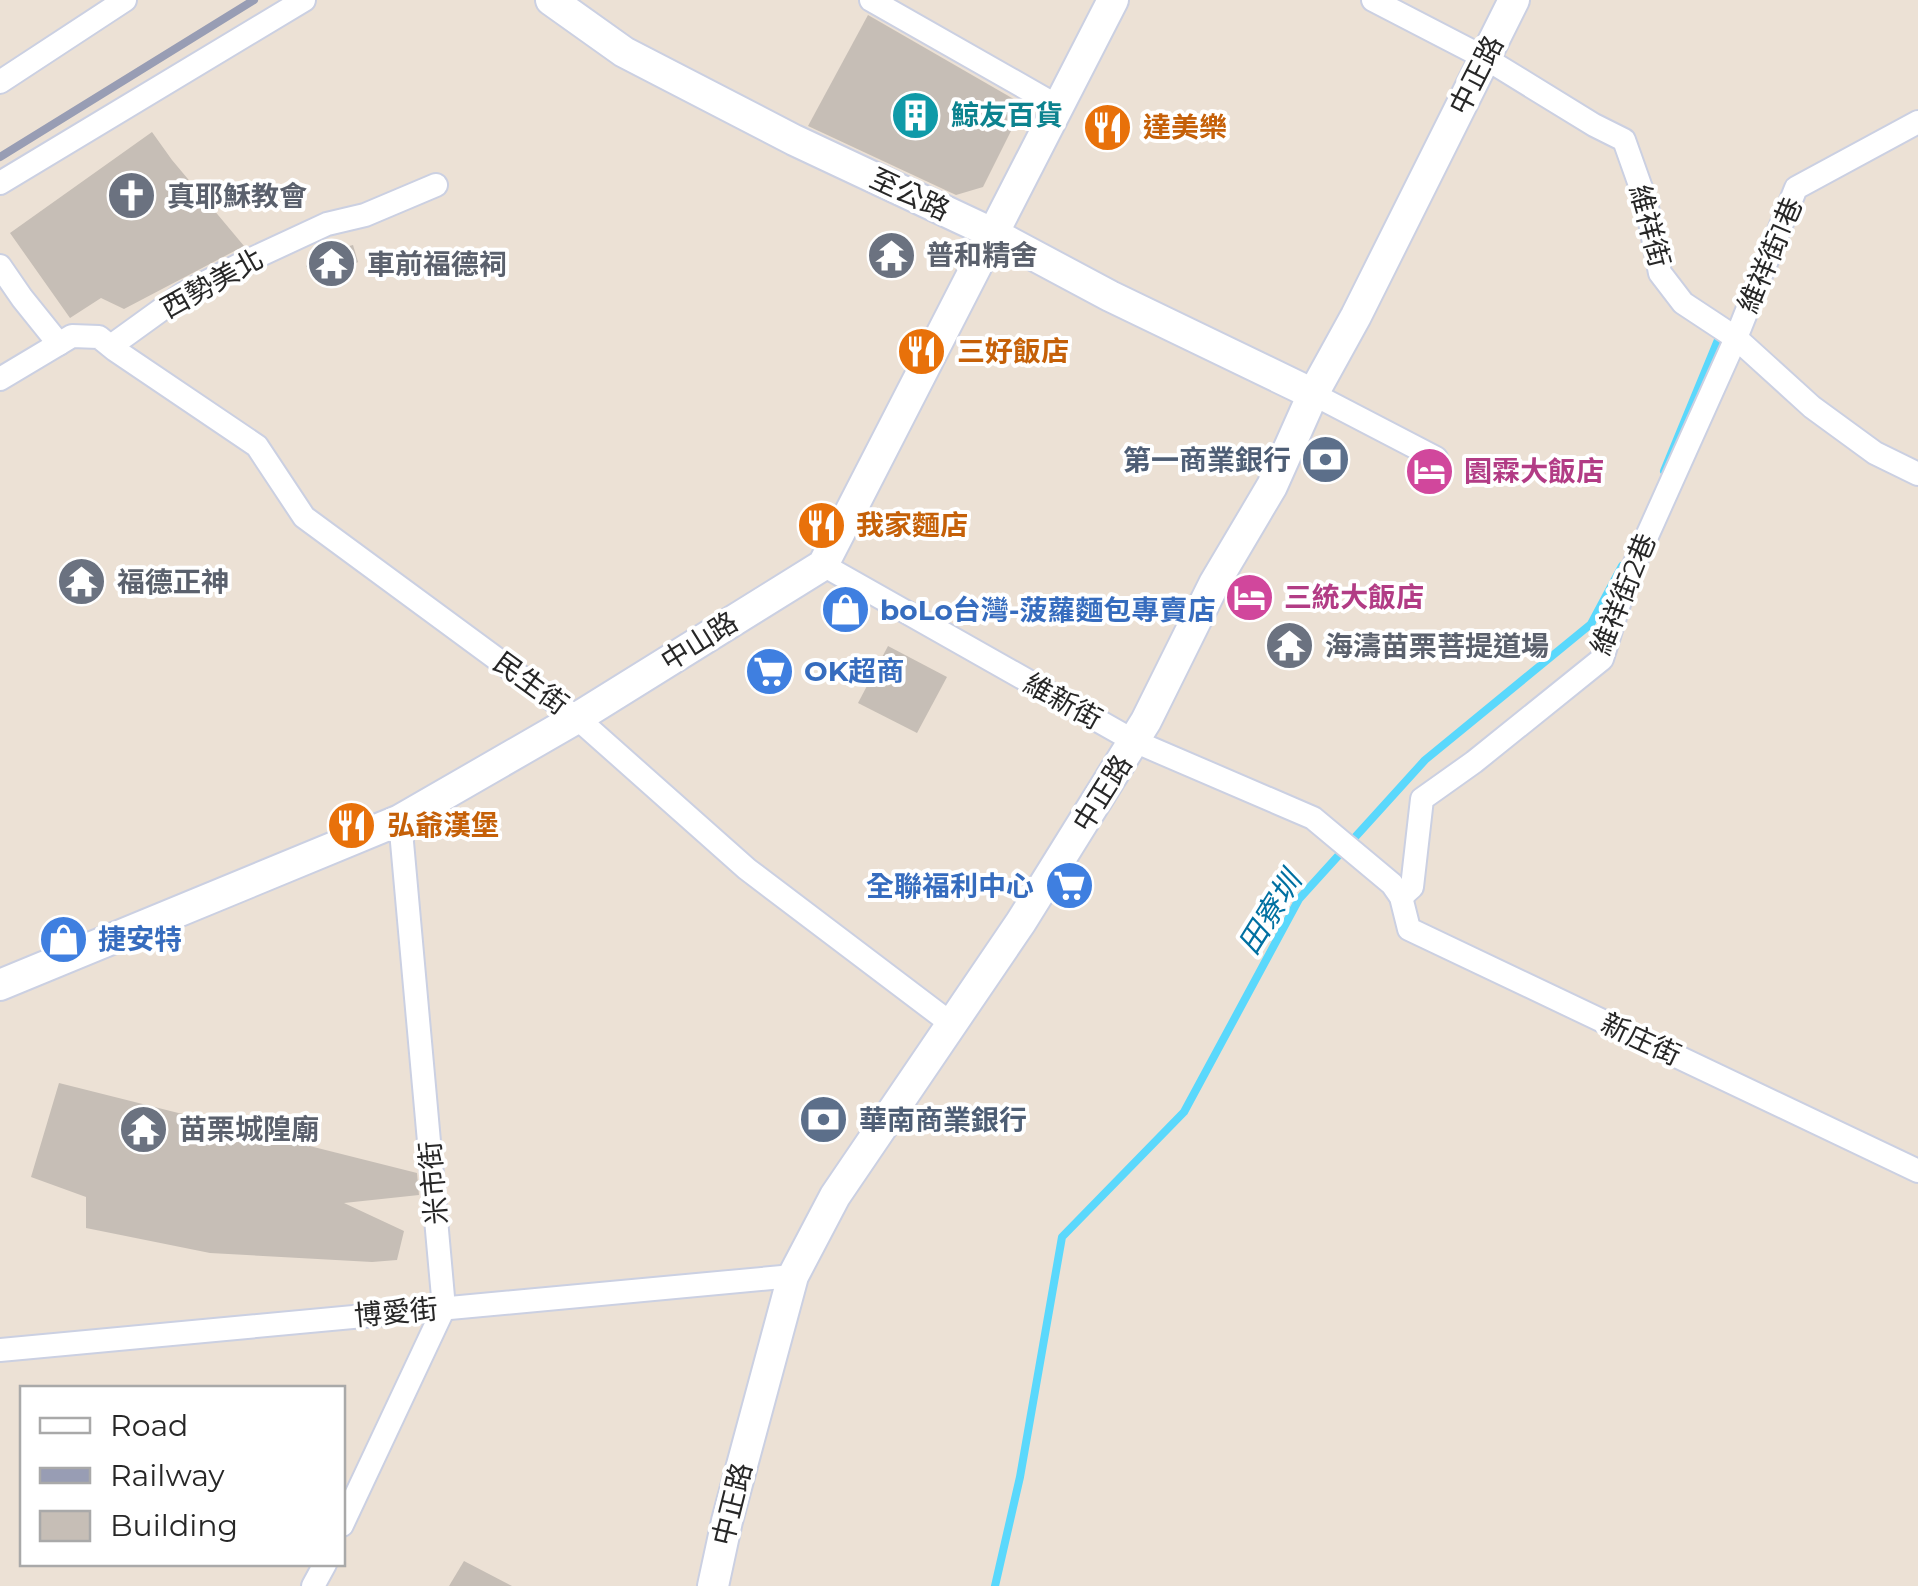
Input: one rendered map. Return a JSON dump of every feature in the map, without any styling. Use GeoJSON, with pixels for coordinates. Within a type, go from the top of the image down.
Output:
{"type":"FeatureCollection","features":[{"type":"Feature","properties":{"kind":"street"},"geometry":{"type":"LineString","coordinates":[[4,72],[125,0]]}},
{"type":"Feature","properties":{"kind":"street"},"geometry":{"type":"LineString","coordinates":[[0,184],[304,0]]}},
{"type":"Feature","properties":{"kind":"street","name":"至公路"},"geometry":{"type":"LineString","coordinates":[[550,0],[624,52],[794,140],[994,234],[1436,458]]}},
{"type":"Feature","properties":{"kind":"street"},"geometry":{"type":"LineString","coordinates":[[871,0],[1058,106]]}},
{"type":"Feature","properties":{"kind":"street"},"geometry":{"type":"LineString","coordinates":[[823,566],[1113,0]]}},
{"type":"Feature","properties":{"kind":"street","name":"維祥街"},"geometry":{"type":"LineString","coordinates":[[1373,0],[1484,58],[1624,140],[1646,202],[1660,273],[1682,303],[1736,338],[1812,408],[1875,453],[1918,474]]}},
{"type":"Feature","properties":{"kind":"street","name":"中正路"},"geometry":{"type":"LineString","coordinates":[[713,1586],[793,1276],[835,1196],[1021,922],[1146,721],[1214,584],[1272,486],[1313,394],[1514,0]]}},
{"type":"Feature","properties":{"kind":"street","name":"維祥街1巷"},"geometry":{"type":"LineString","coordinates":[[1736,338],[1796,188],[1918,122]]}},
{"type":"Feature","properties":{"kind":"street","name":"西勢美北"},"geometry":{"type":"LineString","coordinates":[[111,346],[183,294],[242,263],[327,224],[365,216],[436,185]]}},
{"type":"Feature","properties":{"kind":"street"},"geometry":{"type":"LineString","coordinates":[[0,266],[58,344]]}},
{"type":"Feature","properties":{"kind":"street"},"geometry":{"type":"LineString","coordinates":[[0,379],[72,336],[99,336],[111,346]]}},
{"type":"Feature","properties":{"kind":"street","name":"維祥街2巷"},"geometry":{"type":"LineString","coordinates":[[1396,890],[1412,887],[1422,799],[1602,659],[1624,585],[1736,338]]}},
{"type":"Feature","properties":{"kind":"street","name":"民生街"},"geometry":{"type":"LineString","coordinates":[[111,346],[256,446],[304,517],[577,718],[748,869],[952,1025]]}},
{"type":"Feature","properties":{"kind":"street","name":"中山路"},"geometry":{"type":"LineString","coordinates":[[0,985],[400,820],[577,718],[823,566]]}},
{"type":"Feature","properties":{"kind":"street","name":"維新街"},"geometry":{"type":"LineString","coordinates":[[823,566],[1134,741],[1314,818],[1396,890]]}},
{"type":"Feature","properties":{"kind":"street","name":"米市街"},"geometry":{"type":"LineString","coordinates":[[400,820],[444,1308]]}},
{"type":"Feature","properties":{"kind":"street","name":"新庄街"},"geometry":{"type":"LineString","coordinates":[[1396,890],[1409,929],[1918,1171]]}},
{"type":"Feature","properties":{"kind":"street","name":"博愛街"},"geometry":{"type":"LineString","coordinates":[[0,1350],[793,1276]]}},
{"type":"Feature","properties":{"kind":"street"},"geometry":{"type":"LineString","coordinates":[[345,1519],[444,1308]]}},
{"type":"Feature","properties":{"kind":"building","name":"鯨友百貨"},"geometry":{"type":"Polygon","coordinates":[[[868,15],[1024,105],[983,187],[956,195],[808,126],[868,15]]]}},
{"type":"Feature","properties":{"kind":"building","name":"真耶穌教會"},"geometry":{"type":"Polygon","coordinates":[[[152,132],[244,246],[124,309],[101,298],[70,318],[10,233],[152,132]]]}},
{"type":"Feature","properties":{"kind":"building","name":"車前福德祠"},"geometry":{"type":"Polygon","coordinates":[[[353,245],[358,262],[321,286],[306,266],[353,245]]]}},
{"type":"Feature","properties":{"kind":"building"},"geometry":{"type":"Polygon","coordinates":[[[888,646],[947,677],[917,733],[858,703],[888,646]]]}},
{"type":"Feature","properties":{"kind":"building","name":"苗栗城隍廟"},"geometry":{"type":"Polygon","coordinates":[[[59,1083],[417,1173],[419,1195],[344,1203],[404,1231],[397,1260],[210,1253],[86,1228],[86,1197],[31,1177],[59,1083]]]}},
{"type":"Feature","properties":{"kind":"building"},"geometry":{"type":"Polygon","coordinates":[[[464,1561],[512,1586],[449,1586],[464,1561]]]}},
{"type":"Feature","properties":{"kind":"waterway","name":"田寮圳"},"geometry":{"type":"LineString","coordinates":[[1664,471],[1720,335]]}},
{"type":"Feature","properties":{"kind":"waterway","name":"田寮圳"},"geometry":{"type":"LineString","coordinates":[[995,1586],[1020,1477],[1062,1237],[1184,1112],[1299,899],[1425,760],[1591,624],[1622,566]]}},
{"type":"Feature","properties":{"kind":"railway"},"geometry":{"type":"LineString","coordinates":[[0,157],[254,0]]}},
{"type":"Feature","properties":{"kind":"place","name":"鯨友百貨"},"geometry":{"type":"Point","coordinates":[916,115]}},
{"type":"Feature","properties":{"kind":"place","name":"達美樂"},"geometry":{"type":"Point","coordinates":[1108,127]}},
{"type":"Feature","properties":{"kind":"place","name":"真耶穌教會"},"geometry":{"type":"Point","coordinates":[132,196]}},
{"type":"Feature","properties":{"kind":"place","name":"普和精舍"},"geometry":{"type":"Point","coordinates":[891,255]}},
{"type":"Feature","properties":{"kind":"place","name":"車前福德祠"},"geometry":{"type":"Point","coordinates":[332,264]}},
{"type":"Feature","properties":{"kind":"place","name":"三好飯店"},"geometry":{"type":"Point","coordinates":[922,351]}},
{"type":"Feature","properties":{"kind":"place","name":"第一商業銀行"},"geometry":{"type":"Point","coordinates":[1326,460]}},
{"type":"Feature","properties":{"kind":"place","name":"園霖大飯店"},"geometry":{"type":"Point","coordinates":[1429,471]}},
{"type":"Feature","properties":{"kind":"place","name":"我家麵店"},"geometry":{"type":"Point","coordinates":[821,525]}},
{"type":"Feature","properties":{"kind":"place","name":"福德正神"},"geometry":{"type":"Point","coordinates":[82,582]}},
{"type":"Feature","properties":{"kind":"place","name":"三統大飯店"},"geometry":{"type":"Point","coordinates":[1249,597]}},
{"type":"Feature","properties":{"kind":"place","name":"boLo台灣-菠蘿麵包專賣店"},"geometry":{"type":"Point","coordinates":[845,610]}},
{"type":"Feature","properties":{"kind":"place","name":"海濤苗栗菩提道場"},"geometry":{"type":"Point","coordinates":[1290,646]}},
{"type":"Feature","properties":{"kind":"place","name":"OK超商"},"geometry":{"type":"Point","coordinates":[769,671]}},
{"type":"Feature","properties":{"kind":"place","name":"弘爺漢堡"},"geometry":{"type":"Point","coordinates":[352,825]}},
{"type":"Feature","properties":{"kind":"place","name":"全聯福利中心"},"geometry":{"type":"Point","coordinates":[1069,886]}},
{"type":"Feature","properties":{"kind":"place","name":"捷安特"},"geometry":{"type":"Point","coordinates":[63,939]}},
{"type":"Feature","properties":{"kind":"place","name":"華南商業銀行"},"geometry":{"type":"Point","coordinates":[824,1120]}},
{"type":"Feature","properties":{"kind":"place","name":"苗栗城隍廟"},"geometry":{"type":"Point","coordinates":[144,1129]}}]}
